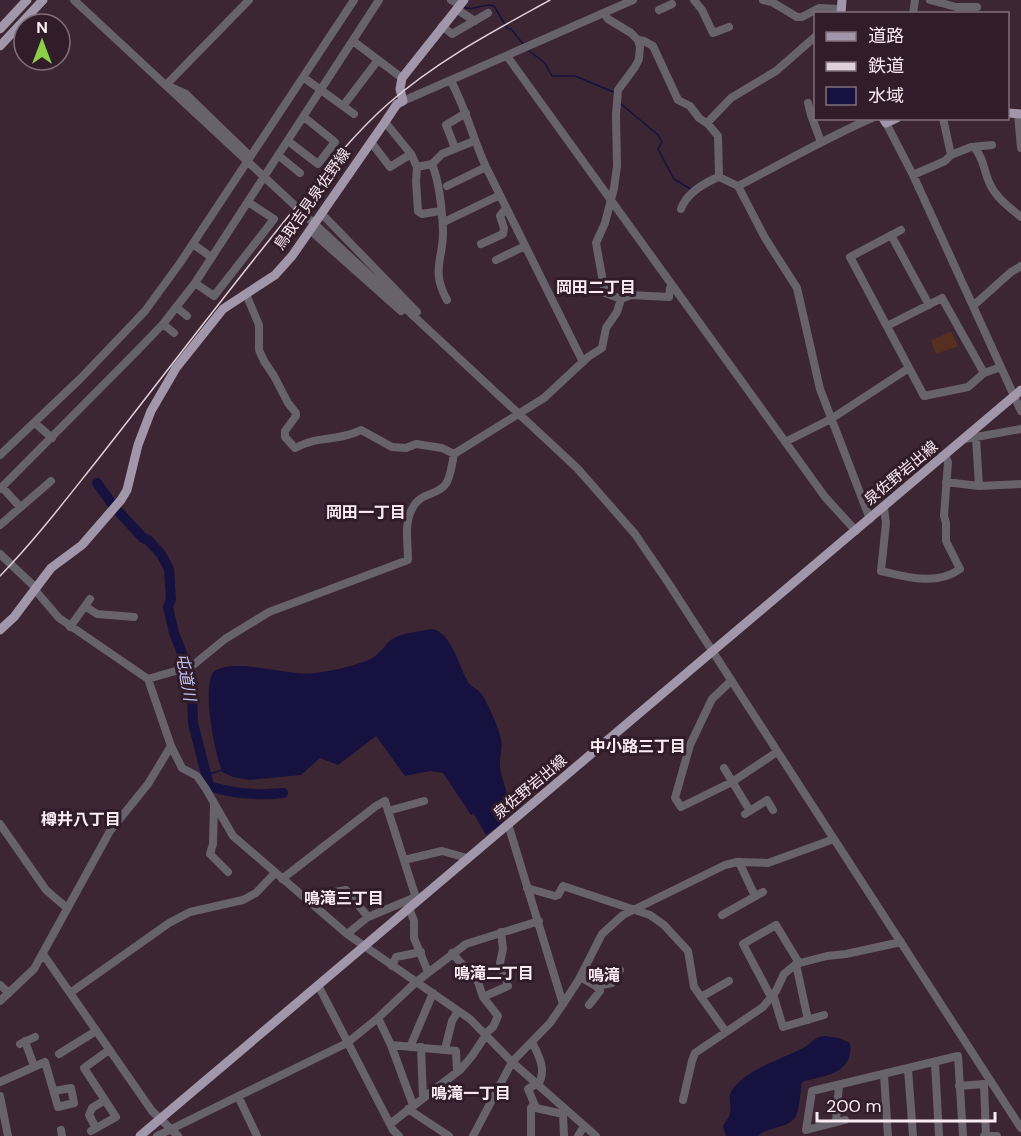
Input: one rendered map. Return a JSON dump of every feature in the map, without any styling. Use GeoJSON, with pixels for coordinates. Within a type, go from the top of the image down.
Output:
{"type":"FeatureCollection","features":[{"type":"Feature","properties":{"kind":"main road"},"geometry":{"type":"LineString","coordinates":[[0,29],[27,0]]}},
{"type":"Feature","properties":{"kind":"main road"},"geometry":{"type":"LineString","coordinates":[[0,46],[43,0]]}},
{"type":"Feature","properties":{"kind":"main road"},"geometry":{"type":"LineString","coordinates":[[403,101],[400,90],[402,78],[460,4]]}},
{"type":"Feature","properties":{"kind":"main road","name":"鳥取吉見泉佐野線"},"geometry":{"type":"LineString","coordinates":[[2,626],[14,617],[51,567],[82,545],[121,500],[127,489],[138,445],[151,411],[176,368],[223,309],[275,275],[292,256],[397,104],[403,101]]}},
{"type":"Feature","properties":{"kind":"main road","name":"泉佐野岩出線"},"geometry":{"type":"LineString","coordinates":[[140,1136],[364,947],[417,899],[1018,393]]}},
{"type":"Feature","properties":{"kind":"street"},"geometry":{"type":"LineString","coordinates":[[74,0],[578,468],[618,512],[646,550],[713,652],[1021,1128]]}},
{"type":"Feature","properties":{"kind":"street"},"geometry":{"type":"LineString","coordinates":[[166,85],[249,0]]}},
{"type":"Feature","properties":{"kind":"street"},"geometry":{"type":"LineString","coordinates":[[0,455],[81,378],[145,311],[193,244],[354,0]]}},
{"type":"Feature","properties":{"kind":"street"},"geometry":{"type":"LineString","coordinates":[[20,507],[1,488],[163,324],[195,283],[379,0]]}},
{"type":"Feature","properties":{"kind":"street"},"geometry":{"type":"LineString","coordinates":[[451,0],[460,4],[474,21]]}},
{"type":"Feature","properties":{"kind":"street"},"geometry":{"type":"LineString","coordinates":[[403,101],[633,0]]}},
{"type":"Feature","properties":{"kind":"street"},"geometry":{"type":"LineString","coordinates":[[694,0],[702,9],[713,33],[729,27]]}},
{"type":"Feature","properties":{"kind":"street"},"geometry":{"type":"LineString","coordinates":[[763,0],[772,2],[797,17],[802,17],[819,8],[839,9]]}},
{"type":"Feature","properties":{"kind":"street"},"geometry":{"type":"LineString","coordinates":[[930,0],[956,7],[977,7]]}},
{"type":"Feature","properties":{"kind":"street"},"geometry":{"type":"LineString","coordinates":[[659,10],[673,5]]}},
{"type":"Feature","properties":{"kind":"street"},"geometry":{"type":"LineString","coordinates":[[442,26],[452,34],[488,13]]}},
{"type":"Feature","properties":{"kind":"street"},"geometry":{"type":"LineString","coordinates":[[604,13],[608,19],[638,40],[653,46],[678,100],[690,106],[718,136],[719,177]]}},
{"type":"Feature","properties":{"kind":"street"},"geometry":{"type":"LineString","coordinates":[[707,123],[731,98],[776,71],[814,38]]}},
{"type":"Feature","properties":{"kind":"street"},"geometry":{"type":"LineString","coordinates":[[638,40],[639,59],[618,90],[617,166],[613,195],[605,223],[598,235],[598,253],[605,293],[621,298],[631,295],[669,297],[672,287]]}},
{"type":"Feature","properties":{"kind":"street"},"geometry":{"type":"LineString","coordinates":[[353,41],[402,78]]}},
{"type":"Feature","properties":{"kind":"street"},"geometry":{"type":"LineString","coordinates":[[507,56],[825,497],[856,531]]}},
{"type":"Feature","properties":{"kind":"street"},"geometry":{"type":"LineString","coordinates":[[343,106],[378,60]]}},
{"type":"Feature","properties":{"kind":"street"},"geometry":{"type":"LineString","coordinates":[[303,77],[354,114]]}},
{"type":"Feature","properties":{"kind":"street"},"geometry":{"type":"LineString","coordinates":[[451,81],[486,167],[582,362]]}},
{"type":"Feature","properties":{"kind":"street"},"geometry":{"type":"LineString","coordinates":[[166,85],[186,94],[251,157]]}},
{"type":"Feature","properties":{"kind":"street"},"geometry":{"type":"LineString","coordinates":[[808,103],[821,142]]}},
{"type":"Feature","properties":{"kind":"street"},"geometry":{"type":"LineString","coordinates":[[455,148],[446,125],[465,112]]}},
{"type":"Feature","properties":{"kind":"street"},"geometry":{"type":"LineString","coordinates":[[1020,114],[1021,148]]}},
{"type":"Feature","properties":{"kind":"street"},"geometry":{"type":"LineString","coordinates":[[288,141],[318,164],[335,142],[304,117]]}},
{"type":"Feature","properties":{"kind":"street"},"geometry":{"type":"LineString","coordinates":[[738,186],[868,120]]}},
{"type":"Feature","properties":{"kind":"street"},"geometry":{"type":"LineString","coordinates":[[943,120],[951,155]]}},
{"type":"Feature","properties":{"kind":"street"},"geometry":{"type":"LineString","coordinates":[[885,121],[913,175],[1000,367],[1018,393],[1021,411]]}},
{"type":"Feature","properties":{"kind":"street"},"geometry":{"type":"LineString","coordinates":[[385,122],[411,154],[417,167],[418,211],[422,214],[440,211]]}},
{"type":"Feature","properties":{"kind":"street"},"geometry":{"type":"LineString","coordinates":[[417,167],[432,164],[442,154],[474,141]]}},
{"type":"Feature","properties":{"kind":"street"},"geometry":{"type":"LineString","coordinates":[[371,142],[390,167],[411,154]]}},
{"type":"Feature","properties":{"kind":"street"},"geometry":{"type":"LineString","coordinates":[[913,175],[945,161],[951,155],[974,147],[992,145]]}},
{"type":"Feature","properties":{"kind":"street"},"geometry":{"type":"LineString","coordinates":[[974,147],[984,163],[988,180],[997,196],[1021,217]]}},
{"type":"Feature","properties":{"kind":"street"},"geometry":{"type":"LineString","coordinates":[[278,154],[300,173]]}},
{"type":"Feature","properties":{"kind":"street"},"geometry":{"type":"LineString","coordinates":[[432,164],[437,176],[443,232],[437,272],[438,282],[447,300]]}},
{"type":"Feature","properties":{"kind":"street"},"geometry":{"type":"LineString","coordinates":[[447,186],[486,167]]}},
{"type":"Feature","properties":{"kind":"street"},"geometry":{"type":"LineString","coordinates":[[681,209],[691,194],[707,182],[719,177],[738,186],[765,238],[797,288],[820,388],[870,519]]}},
{"type":"Feature","properties":{"kind":"street"},"geometry":{"type":"LineString","coordinates":[[446,221],[500,195]]}},
{"type":"Feature","properties":{"kind":"street"},"geometry":{"type":"LineString","coordinates":[[195,283],[214,296],[274,219],[248,202]]}},
{"type":"Feature","properties":{"kind":"street"},"geometry":{"type":"LineString","coordinates":[[481,243],[503,234],[504,228],[500,216],[506,208]]}},
{"type":"Feature","properties":{"kind":"street"},"geometry":{"type":"LineString","coordinates":[[322,214],[417,312],[425,326]]}},
{"type":"Feature","properties":{"kind":"street"},"geometry":{"type":"LineString","coordinates":[[900,230],[850,257],[924,396],[968,387],[984,373],[1000,367]]}},
{"type":"Feature","properties":{"kind":"street"},"geometry":{"type":"LineString","coordinates":[[311,231],[409,318],[425,326]]}},
{"type":"Feature","properties":{"kind":"street"},"geometry":{"type":"LineString","coordinates":[[891,235],[929,305]]}},
{"type":"Feature","properties":{"kind":"street"},"geometry":{"type":"LineString","coordinates":[[193,244],[211,257]]}},
{"type":"Feature","properties":{"kind":"street"},"geometry":{"type":"LineString","coordinates":[[495,260],[525,246]]}},
{"type":"Feature","properties":{"kind":"street"},"geometry":{"type":"LineString","coordinates":[[973,306],[1021,266]]}},
{"type":"Feature","properties":{"kind":"street"},"geometry":{"type":"LineString","coordinates":[[246,294],[259,325],[259,350],[288,403],[296,413],[285,431],[285,437],[295,447],[306,441],[351,435],[361,430],[392,447],[405,448],[416,444],[442,448],[454,454]]}},
{"type":"Feature","properties":{"kind":"street"},"geometry":{"type":"LineString","coordinates":[[148,679],[192,666],[225,639],[269,612],[408,560],[408,522],[412,508],[423,496],[444,488],[448,482],[454,454],[544,398],[582,362],[602,348],[606,328],[618,312],[621,298]]}},
{"type":"Feature","properties":{"kind":"street"},"geometry":{"type":"LineString","coordinates":[[887,326],[942,298],[984,373]]}},
{"type":"Feature","properties":{"kind":"street"},"geometry":{"type":"LineString","coordinates":[[176,307],[187,316]]}},
{"type":"Feature","properties":{"kind":"street"},"geometry":{"type":"LineString","coordinates":[[163,324],[174,333]]}},
{"type":"Feature","properties":{"kind":"street"},"geometry":{"type":"LineString","coordinates":[[785,442],[831,419],[909,368]]}},
{"type":"Feature","properties":{"kind":"street"},"geometry":{"type":"LineString","coordinates":[[35,423],[52,438]]}},
{"type":"Feature","properties":{"kind":"street"},"geometry":{"type":"LineString","coordinates":[[965,439],[1021,429]]}},
{"type":"Feature","properties":{"kind":"street"},"geometry":{"type":"LineString","coordinates":[[976,438],[979,486]]}},
{"type":"Feature","properties":{"kind":"street"},"geometry":{"type":"LineString","coordinates":[[884,508],[886,523],[880,571],[923,580],[960,569],[945,538],[944,516],[948,462],[945,456]]}},
{"type":"Feature","properties":{"kind":"street"},"geometry":{"type":"LineString","coordinates":[[0,525],[51,481]]}},
{"type":"Feature","properties":{"kind":"street"},"geometry":{"type":"LineString","coordinates":[[946,482],[979,486],[1021,484]]}},
{"type":"Feature","properties":{"kind":"street"},"geometry":{"type":"LineString","coordinates":[[0,554],[36,589],[59,618],[148,679],[171,746],[182,768],[197,776],[233,836],[347,934],[470,1019],[564,1112],[596,1136]]}},
{"type":"Feature","properties":{"kind":"street"},"geometry":{"type":"LineString","coordinates":[[70,627],[87,603],[97,614],[134,617]]}},
{"type":"Feature","properties":{"kind":"street"},"geometry":{"type":"LineString","coordinates":[[731,681],[712,699],[690,745],[675,798],[681,807],[732,782],[777,752]]}},
{"type":"Feature","properties":{"kind":"street"},"geometry":{"type":"LineString","coordinates":[[0,1002],[26,978],[43,954],[110,831],[148,784],[171,746]]}},
{"type":"Feature","properties":{"kind":"street"},"geometry":{"type":"LineString","coordinates":[[724,768],[748,812],[767,800],[773,810]]}},
{"type":"Feature","properties":{"kind":"street"},"geometry":{"type":"LineString","coordinates":[[282,879],[385,801],[417,899],[368,917],[347,934]]}},
{"type":"Feature","properties":{"kind":"street"},"geometry":{"type":"LineString","coordinates":[[388,811],[424,801]]}},
{"type":"Feature","properties":{"kind":"street"},"geometry":{"type":"LineString","coordinates":[[214,803],[213,844],[210,854],[228,872]]}},
{"type":"Feature","properties":{"kind":"street"},"geometry":{"type":"LineString","coordinates":[[0,824],[46,890],[67,908]]}},
{"type":"Feature","properties":{"kind":"street"},"geometry":{"type":"LineString","coordinates":[[508,824],[563,1004]]}},
{"type":"Feature","properties":{"kind":"street"},"geometry":{"type":"LineString","coordinates":[[473,1136],[512,1062],[550,1023],[580,977],[602,934],[623,915],[725,865],[739,862],[768,863],[834,839]]}},
{"type":"Feature","properties":{"kind":"street"},"geometry":{"type":"LineString","coordinates":[[404,860],[442,851],[467,858]]}},
{"type":"Feature","properties":{"kind":"street"},"geometry":{"type":"LineString","coordinates":[[739,862],[756,896]]}},
{"type":"Feature","properties":{"kind":"street"},"geometry":{"type":"LineString","coordinates":[[69,993],[170,923],[190,912],[243,900],[256,893],[275,873]]}},
{"type":"Feature","properties":{"kind":"street"},"geometry":{"type":"LineString","coordinates":[[527,888],[555,896],[563,886],[650,915],[664,925],[685,945],[692,981],[726,1032]]}},
{"type":"Feature","properties":{"kind":"street"},"geometry":{"type":"LineString","coordinates":[[305,897],[346,890],[368,917]]}},
{"type":"Feature","properties":{"kind":"street"},"geometry":{"type":"LineString","coordinates":[[722,915],[763,892]]}},
{"type":"Feature","properties":{"kind":"street"},"geometry":{"type":"LineString","coordinates":[[409,908],[413,916],[413,934],[428,972]]}},
{"type":"Feature","properties":{"kind":"street"},"geometry":{"type":"LineString","coordinates":[[157,1136],[347,1043],[452,953],[477,940],[539,921]]}},
{"type":"Feature","properties":{"kind":"street"},"geometry":{"type":"LineString","coordinates":[[808,1020],[797,964],[776,925],[743,944],[772,995],[783,1027],[808,1020],[824,1015]]}},
{"type":"Feature","properties":{"kind":"street"},"geometry":{"type":"LineString","coordinates":[[483,997],[508,986],[500,963],[503,949],[501,932]]}},
{"type":"Feature","properties":{"kind":"street"},"geometry":{"type":"LineString","coordinates":[[683,1100],[695,1053],[763,1007],[784,974],[797,964],[901,942]]}},
{"type":"Feature","properties":{"kind":"street"},"geometry":{"type":"LineString","coordinates":[[392,966],[396,957],[421,952]]}},
{"type":"Feature","properties":{"kind":"street"},"geometry":{"type":"LineString","coordinates":[[318,985],[393,1132],[411,1107],[457,1072],[472,1056],[493,1027],[498,1016],[483,997],[478,982],[452,953]]}},
{"type":"Feature","properties":{"kind":"street"},"geometry":{"type":"LineString","coordinates":[[43,954],[159,1120],[178,1136]]}},
{"type":"Feature","properties":{"kind":"street"},"geometry":{"type":"LineString","coordinates":[[596,986],[612,983],[620,970]]}},
{"type":"Feature","properties":{"kind":"street"},"geometry":{"type":"LineString","coordinates":[[580,977],[596,986],[600,991],[589,1005]]}},
{"type":"Feature","properties":{"kind":"street"},"geometry":{"type":"LineString","coordinates":[[701,997],[729,981]]}},
{"type":"Feature","properties":{"kind":"street"},"geometry":{"type":"LineString","coordinates":[[0,986],[9,993]]}},
{"type":"Feature","properties":{"kind":"street"},"geometry":{"type":"LineString","coordinates":[[411,1047],[433,993]]}},
{"type":"Feature","properties":{"kind":"street"},"geometry":{"type":"LineString","coordinates":[[445,1049],[452,1021],[458,1011]]}},
{"type":"Feature","properties":{"kind":"street"},"geometry":{"type":"LineString","coordinates":[[378,1018],[391,1045],[411,1107],[449,1136]]}},
{"type":"Feature","properties":{"kind":"street"},"geometry":{"type":"LineString","coordinates":[[58,1054],[96,1031]]}},
{"type":"Feature","properties":{"kind":"street"},"geometry":{"type":"LineString","coordinates":[[34,1066],[22,1043],[35,1036]]}},
{"type":"Feature","properties":{"kind":"street"},"geometry":{"type":"LineString","coordinates":[[532,1042],[540,1057],[543,1072],[537,1084],[528,1089],[534,1104],[538,1109],[564,1112]]}},
{"type":"Feature","properties":{"kind":"street"},"geometry":{"type":"LineString","coordinates":[[391,1045],[456,1051],[457,1072]]}},
{"type":"Feature","properties":{"kind":"street"},"geometry":{"type":"LineString","coordinates":[[421,1047],[423,1098]]}},
{"type":"Feature","properties":{"kind":"street"},"geometry":{"type":"LineString","coordinates":[[105,1100],[92,1108],[89,1115],[93,1130],[116,1117],[105,1100],[84,1068],[109,1050]]}},
{"type":"Feature","properties":{"kind":"street"},"geometry":{"type":"LineString","coordinates":[[845,1120],[806,1130],[812,1092],[957,1056],[963,1136]]}},
{"type":"Feature","properties":{"kind":"street"},"geometry":{"type":"LineString","coordinates":[[0,1082],[45,1062],[54,1092]]}},
{"type":"Feature","properties":{"kind":"street"},"geometry":{"type":"LineString","coordinates":[[935,1063],[939,1136]]}},
{"type":"Feature","properties":{"kind":"street"},"geometry":{"type":"LineString","coordinates":[[908,1069],[914,1136]]}},
{"type":"Feature","properties":{"kind":"street"},"geometry":{"type":"LineString","coordinates":[[884,1075],[888,1136]]}},
{"type":"Feature","properties":{"kind":"street"},"geometry":{"type":"LineString","coordinates":[[959,1086],[984,1084],[985,1136],[997,1136]]}},
{"type":"Feature","properties":{"kind":"street"},"geometry":{"type":"LineString","coordinates":[[836,1122],[839,1085]]}},
{"type":"Feature","properties":{"kind":"street"},"geometry":{"type":"LineString","coordinates":[[0,1096],[8,1136]]}},
{"type":"Feature","properties":{"kind":"street"},"geometry":{"type":"LineString","coordinates":[[238,1096],[257,1136]]}},
{"type":"Feature","properties":{"kind":"street"},"geometry":{"type":"LineString","coordinates":[[531,1136],[531,1108],[534,1104]]}},
{"type":"Feature","properties":{"kind":"street"},"geometry":{"type":"LineString","coordinates":[[564,1112],[564,1136]]}},
{"type":"Feature","properties":{"kind":"street"},"geometry":{"type":"LineString","coordinates":[[578,1136],[584,1126]]}},
{"type":"Feature","properties":{"kind":"shaded area"},"geometry":{"type":"Polygon","coordinates":[[[951,331],[958,346],[936,354],[931,341],[951,331]]]}},
{"type":"Feature","properties":{"kind":"water"},"geometry":{"type":"Polygon","coordinates":[[[431,629],[438,631],[449,642],[468,682],[483,696],[501,739],[500,766],[509,807],[502,822],[486,835],[474,814],[471,815],[443,773],[430,771],[405,776],[376,736],[338,765],[320,758],[301,775],[250,780],[222,772],[210,720],[209,691],[214,671],[237,666],[304,673],[330,671],[368,660],[377,655],[391,639],[398,636],[431,629]]]}},
{"type":"Feature","properties":{"kind":"water"},"geometry":{"type":"Polygon","coordinates":[[[825,1036],[839,1038],[850,1043],[847,1061],[836,1072],[802,1082],[798,1108],[793,1120],[758,1136],[726,1136],[723,1126],[730,1115],[730,1096],[739,1082],[756,1070],[825,1036]]]}},
{"type":"Feature","properties":{"kind":"waterway"},"geometry":{"type":"LineString","coordinates":[[462,6],[466,8],[494,6],[507,28],[512,30],[523,44]]}},
{"type":"Feature","properties":{"kind":"waterway"},"geometry":{"type":"LineString","coordinates":[[528,50],[545,63],[552,76],[575,76],[616,93]]}},
{"type":"Feature","properties":{"kind":"waterway"},"geometry":{"type":"LineString","coordinates":[[620,103],[658,135],[662,142],[658,149],[674,179],[692,190]]}},
{"type":"Feature","properties":{"kind":"waterway","name":"屯道川"},"geometry":{"type":"LineString","coordinates":[[97,483],[112,504]]}},
{"type":"Feature","properties":{"kind":"waterway","name":"屯道川"},"geometry":{"type":"LineString","coordinates":[[119,512],[161,554],[169,569],[171,599],[168,607],[174,633],[186,663],[192,692],[193,723],[209,786],[245,794],[283,793]]}},
{"type":"Feature","properties":{"kind":"waterway"},"geometry":{"type":"LineString","coordinates":[[206,775],[222,770]]}},
{"type":"Feature","properties":{"kind":"railway"},"geometry":{"type":"LineString","coordinates":[[0,576],[51,518],[263,248],[361,130],[389,103],[427,73],[467,47],[550,0]]}},
{"type":"Feature","properties":{"kind":"district","name":"岡田二丁目"},"geometry":{"type":"Point","coordinates":[596,287]}},
{"type":"Feature","properties":{"kind":"district","name":"岡田一丁目"},"geometry":{"type":"Point","coordinates":[366,512]}},
{"type":"Feature","properties":{"kind":"district","name":"中小路三丁目"},"geometry":{"type":"Point","coordinates":[638,746]}},
{"type":"Feature","properties":{"kind":"district","name":"樽井八丁目"},"geometry":{"type":"Point","coordinates":[81,819]}},
{"type":"Feature","properties":{"kind":"district","name":"鳴滝三丁目"},"geometry":{"type":"Point","coordinates":[344,898]}},
{"type":"Feature","properties":{"kind":"district","name":"鳴滝二丁目"},"geometry":{"type":"Point","coordinates":[494,973]}},
{"type":"Feature","properties":{"kind":"district","name":"鳴滝"},"geometry":{"type":"Point","coordinates":[604,975]}},
{"type":"Feature","properties":{"kind":"district","name":"鳴滝一丁目"},"geometry":{"type":"Point","coordinates":[471,1093]}}]}
